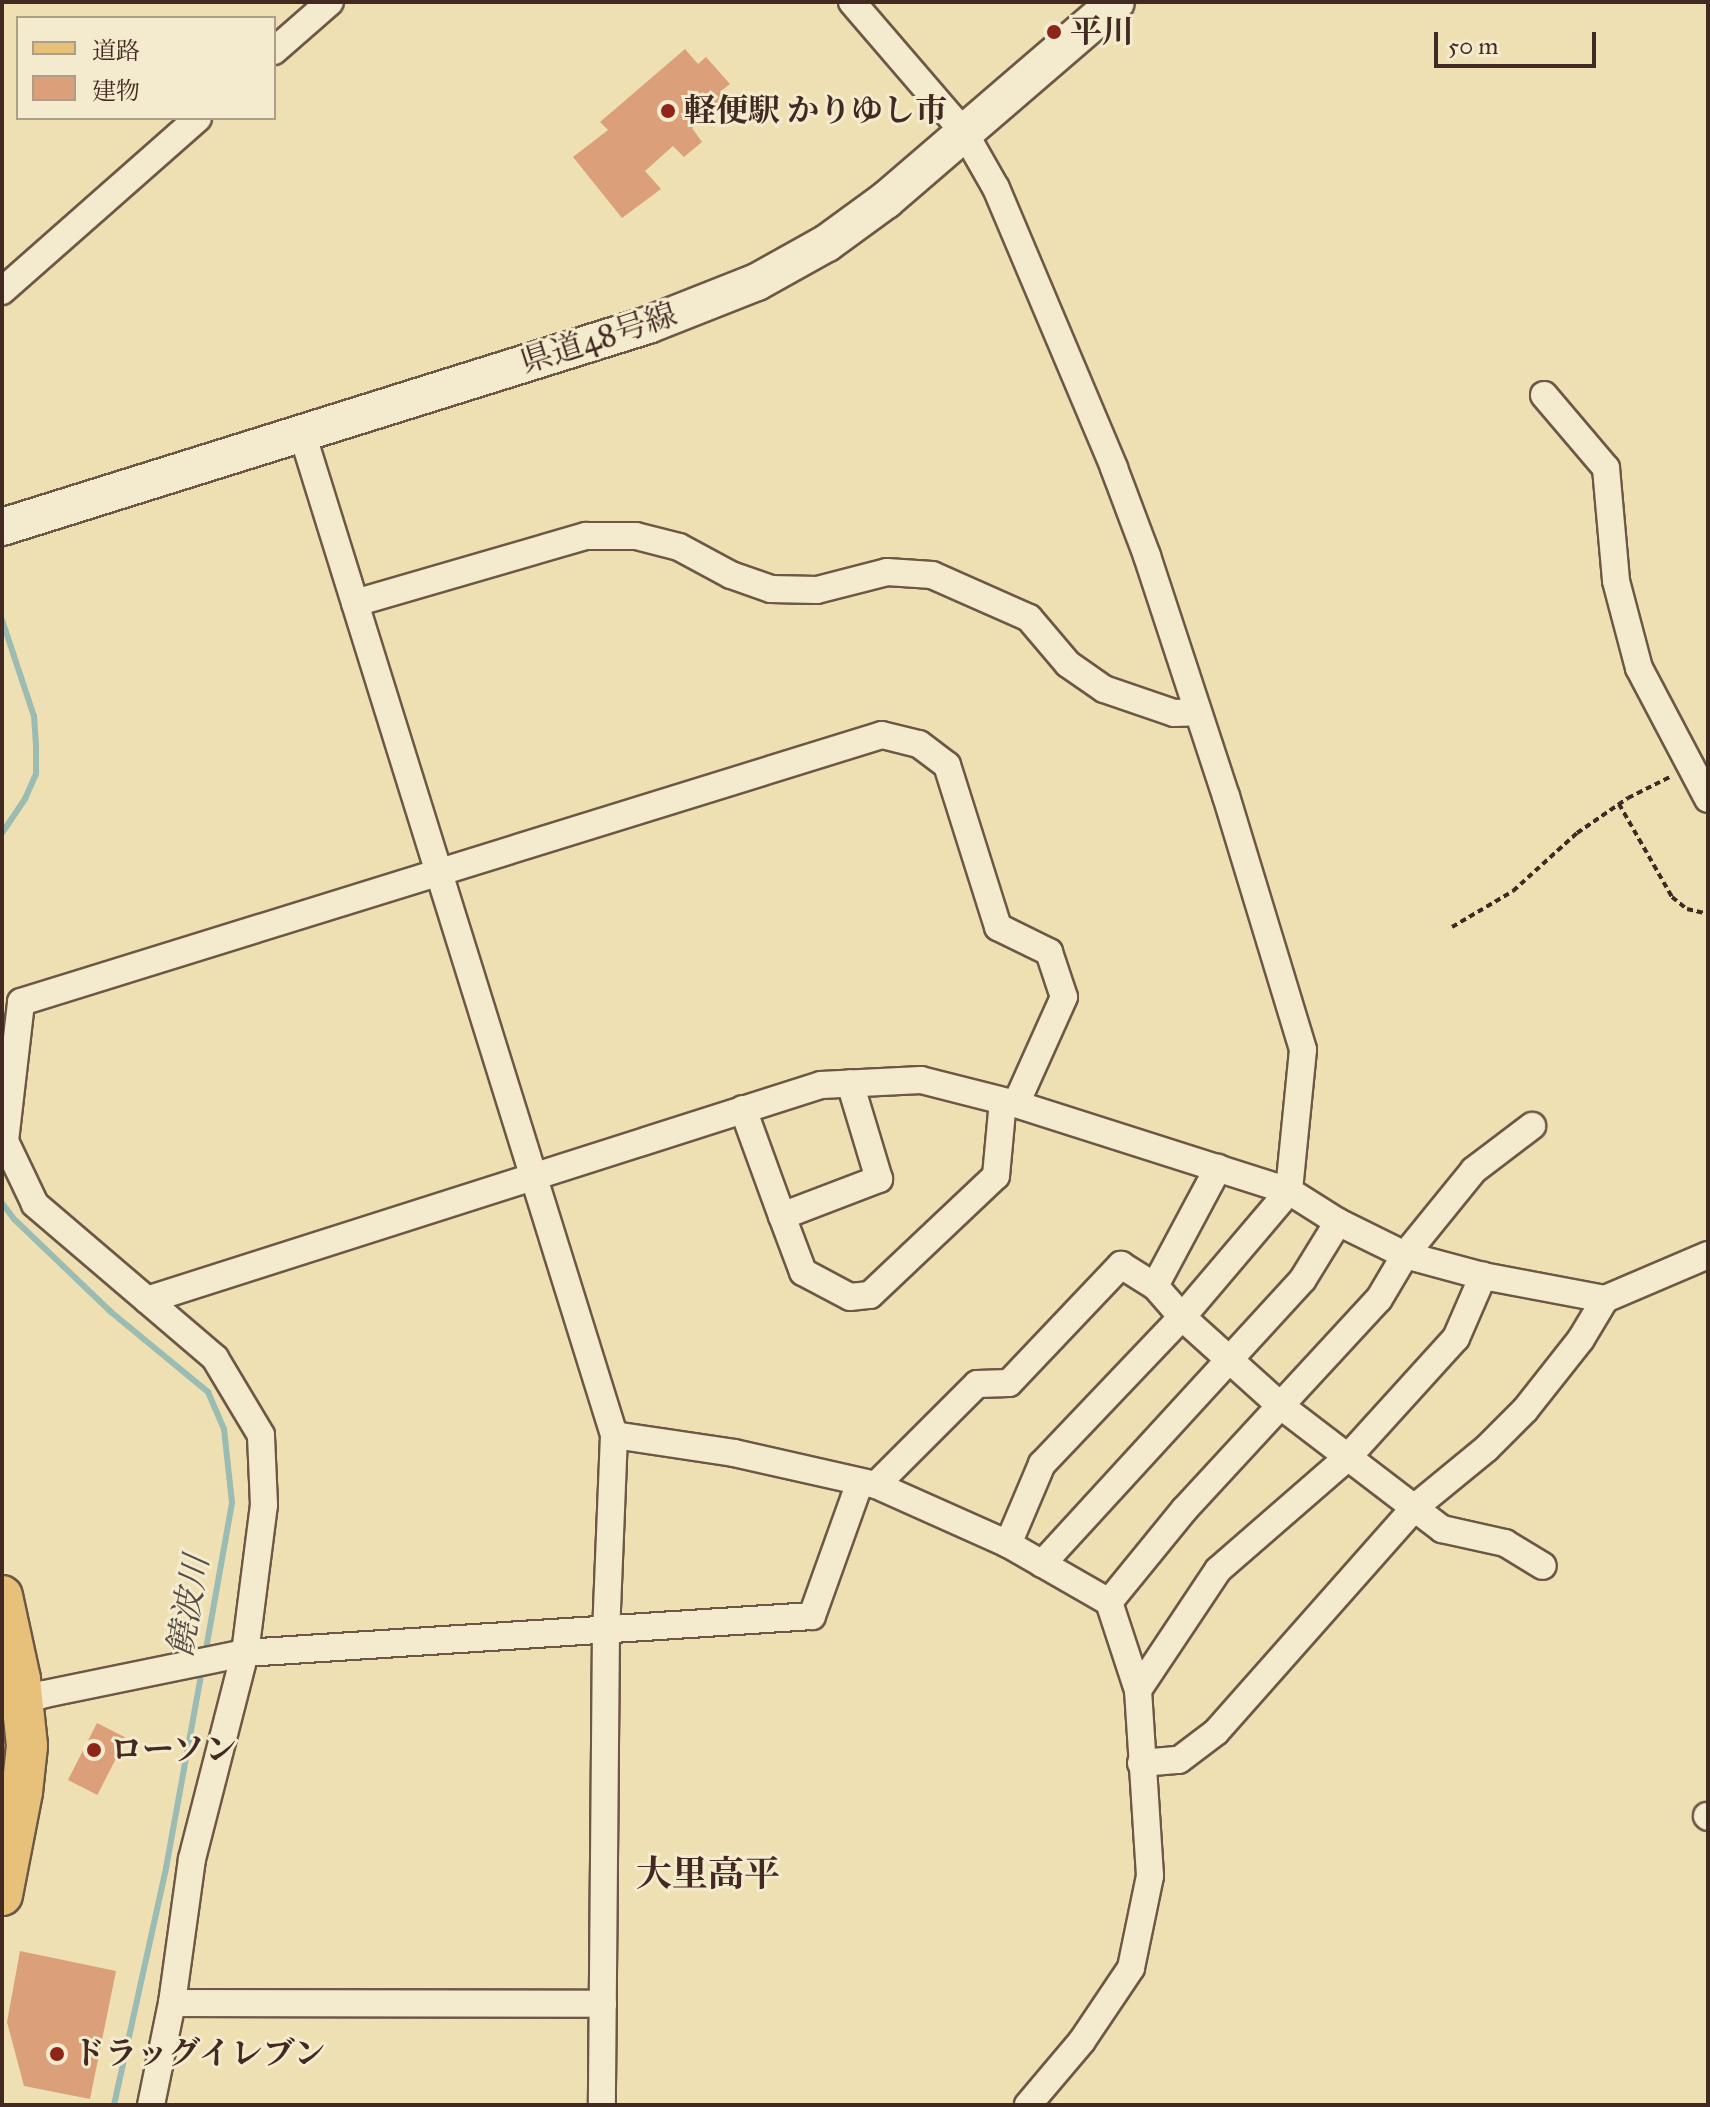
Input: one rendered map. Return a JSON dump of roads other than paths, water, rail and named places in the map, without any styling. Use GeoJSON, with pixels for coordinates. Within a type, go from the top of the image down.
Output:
{"type":"FeatureCollection","features":[{"type":"Feature","properties":{"kind":"main road","name":"県道48号線"},"geometry":{"type":"LineString","coordinates":[[2,527],[648,325],[757,282],[855,223],[1116,2]]}},
{"type":"Feature","properties":{"kind":"main road"},"geometry":{"type":"LineString","coordinates":[[2,1596],[12,1704],[27,1746],[22,1792],[2,1895]]}},
{"type":"Feature","properties":{"kind":"street"},"geometry":{"type":"LineString","coordinates":[[276,49],[330,2]]}},
{"type":"Feature","properties":{"kind":"street"},"geometry":{"type":"LineString","coordinates":[[852,2],[964,132],[996,188],[1114,468],[1198,712],[1303,1050],[1289,1191],[1182,1317],[1042,1464],[1008,1544]]}},
{"type":"Feature","properties":{"kind":"street"},"geometry":{"type":"LineString","coordinates":[[2,291],[196,120]]}},
{"type":"Feature","properties":{"kind":"street"},"geometry":{"type":"LineString","coordinates":[[1544,395],[1606,468],[1616,581],[1639,668],[1708,799]]}},
{"type":"Feature","properties":{"kind":"street"},"geometry":{"type":"LineString","coordinates":[[302,433],[530,1176],[614,1435],[606,1630],[602,2105]]}},
{"type":"Feature","properties":{"kind":"street"},"geometry":{"type":"LineString","coordinates":[[355,603],[586,536],[636,536],[679,547],[731,575],[771,589],[817,590],[887,572],[932,575],[1029,618],[1068,664],[1104,689],[1174,713],[1198,712]]}},
{"type":"Feature","properties":{"kind":"street"},"geometry":{"type":"LineString","coordinates":[[151,2105],[172,2003],[192,1859],[245,1653],[264,1505],[261,1435],[215,1358],[35,1204],[5,1141],[21,1002],[882,735],[919,744],[947,765],[998,927],[1049,952],[1064,997],[1009,1103],[996,1176],[870,1295],[850,1297],[803,1272],[743,1109]]}},
{"type":"Feature","properties":{"kind":"street"},"geometry":{"type":"LineString","coordinates":[[147,1300],[821,1085],[921,1080],[1009,1103],[1289,1191],[1338,1222],[1405,1255],[1483,1276],[1605,1299],[1708,1255]]}},
{"type":"Feature","properties":{"kind":"street"},"geometry":{"type":"LineString","coordinates":[[782,1216],[879,1179],[850,1083]]}},
{"type":"Feature","properties":{"kind":"street"},"geometry":{"type":"LineString","coordinates":[[1109,1602],[1184,1510],[1379,1299],[1405,1255],[1474,1170],[1532,1126]]}},
{"type":"Feature","properties":{"kind":"street"},"geometry":{"type":"LineString","coordinates":[[1155,1286],[1218,1168]]}},
{"type":"Feature","properties":{"kind":"street"},"geometry":{"type":"LineString","coordinates":[[1042,1564],[1303,1279],[1338,1222]]}},
{"type":"Feature","properties":{"kind":"street"},"geometry":{"type":"LineString","coordinates":[[12,1704],[245,1653],[812,1616],[868,1484],[977,1384],[1009,1383],[1121,1265],[1155,1286],[1182,1317],[1281,1406],[1442,1529],[1505,1543],[1543,1566]]}},
{"type":"Feature","properties":{"kind":"street"},"geometry":{"type":"LineString","coordinates":[[1138,1690],[1218,1570],[1348,1457],[1456,1338],[1483,1276]]}},
{"type":"Feature","properties":{"kind":"street"},"geometry":{"type":"LineString","coordinates":[[1141,1763],[1179,1760],[1216,1732],[1414,1508],[1487,1448],[1525,1410],[1581,1339],[1605,1299]]}},
{"type":"Feature","properties":{"kind":"street"},"geometry":{"type":"LineString","coordinates":[[614,1435],[734,1453],[868,1484],[1008,1544],[1109,1602],[1138,1690],[1150,1876],[1131,1968],[1082,2041],[1028,2105]]}},
{"type":"Feature","properties":{"kind":"street"},"geometry":{"type":"LineString","coordinates":[[172,2003],[603,2004]]}},
{"type":"Feature","properties":{"kind":"waterway","name":"饒波川"},"geometry":{"type":"LineString","coordinates":[[2,620],[34,716],[36,747],[36,774],[25,799],[2,833]]}},
{"type":"Feature","properties":{"kind":"waterway","name":"饒波川"},"geometry":{"type":"LineString","coordinates":[[2,1203],[14,1219],[111,1312],[208,1392],[224,1429],[232,1503],[205,1655]]}},
{"type":"Feature","properties":{"kind":"waterway","name":"饒波川"},"geometry":{"type":"LineString","coordinates":[[114,2105],[166,1868],[202,1670]]}},
{"type":"Feature","properties":{"kind":"place","name":"平川"},"geometry":{"type":"Point","coordinates":[1054,32]}},
{"type":"Feature","properties":{"kind":"place","name":"軽便駅 かりゆし市"},"geometry":{"type":"Point","coordinates":[668,111]}},
{"type":"Feature","properties":{"kind":"place","name":"ローソン"},"geometry":{"type":"Point","coordinates":[94,1750]}},
{"type":"Feature","properties":{"kind":"place","name":"ドラッグイレブン"},"geometry":{"type":"Point","coordinates":[57,2054]}},
{"type":"Feature","properties":{"kind":"district","name":"大里高平"},"geometry":{"type":"Point","coordinates":[708,1875]}}]}
